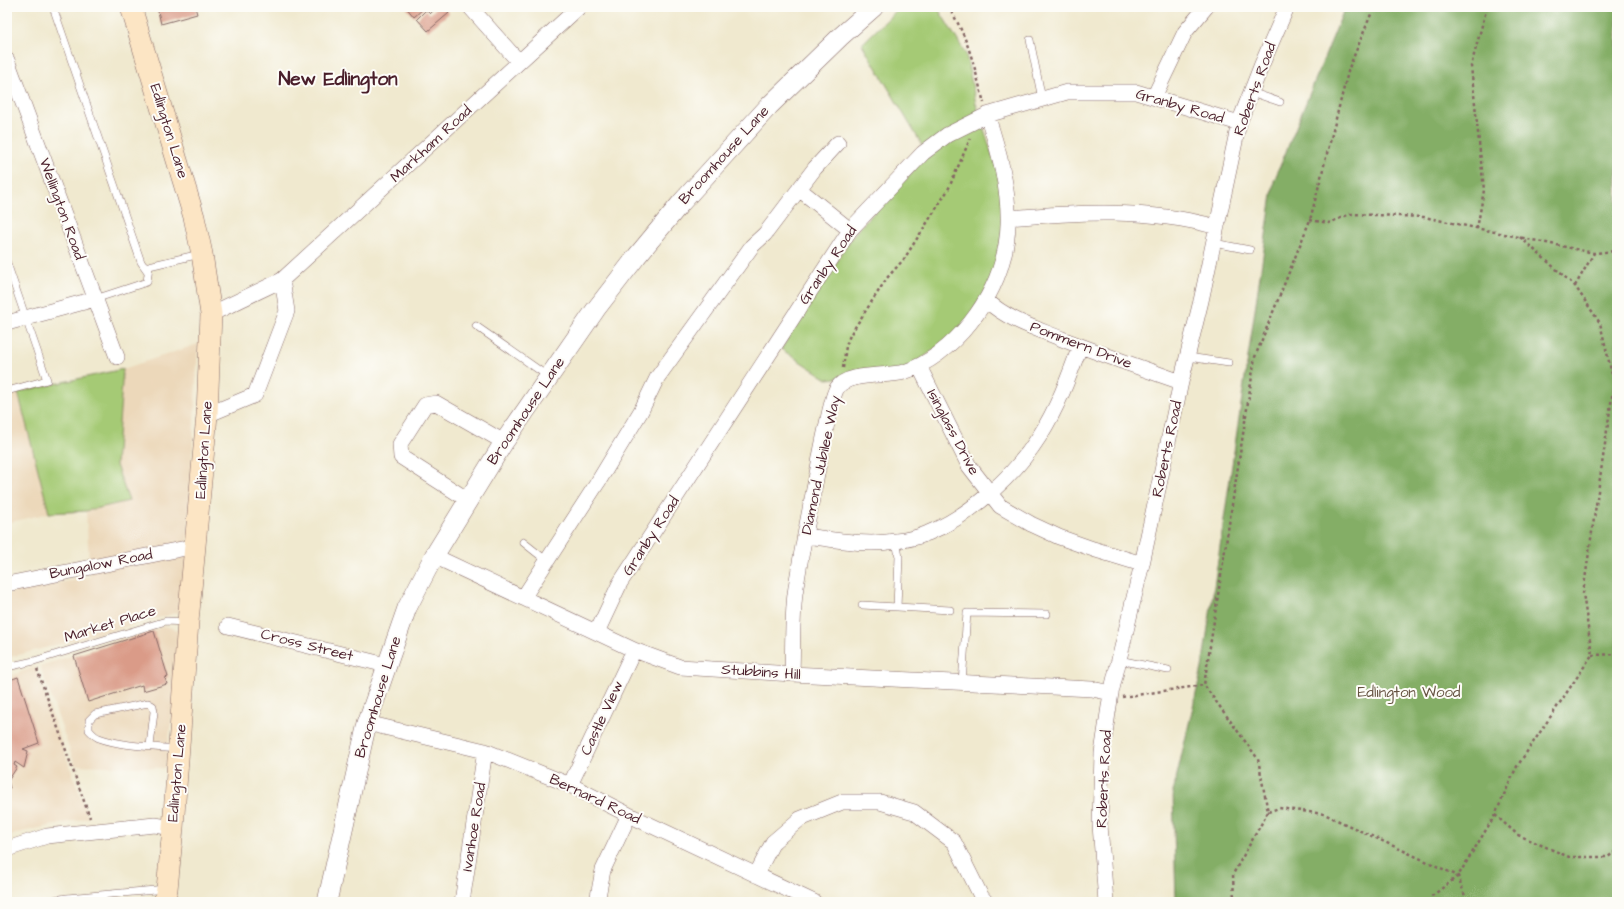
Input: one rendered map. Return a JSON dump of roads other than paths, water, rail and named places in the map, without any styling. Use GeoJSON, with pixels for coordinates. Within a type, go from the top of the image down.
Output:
{"type":"FeatureCollection","features":[{"type":"Feature","properties":{"kind":"main road","name":"Edlington Lane"},"geometry":{"type":"LineString","coordinates":[[131,7],[185,183],[202,254],[211,314],[207,415],[188,622],[180,749],[166,895]]}},
{"type":"Feature","properties":{"kind":"street"},"geometry":{"type":"LineString","coordinates":[[470,7],[519,62]]}},
{"type":"Feature","properties":{"kind":"street","name":"Markham Road"},"geometry":{"type":"LineString","coordinates":[[211,314],[282,280],[579,7]]}},
{"type":"Feature","properties":{"kind":"street","name":"Broomhouse Lane"},"geometry":{"type":"LineString","coordinates":[[328,902],[367,723],[386,665],[407,608],[434,556],[468,500],[504,442],[596,310],[637,256],[681,203],[769,106],[840,37],[874,7]]}},
{"type":"Feature","properties":{"kind":"street"},"geometry":{"type":"LineString","coordinates":[[1154,97],[1185,32],[1206,7]]}},
{"type":"Feature","properties":{"kind":"street","name":"Roberts Road"},"geometry":{"type":"LineString","coordinates":[[1106,902],[1100,825],[1102,753],[1110,696],[1142,564],[1181,382],[1214,243],[1240,123],[1251,92],[1287,7]]}},
{"type":"Feature","properties":{"kind":"street","name":"Wellington Road"},"geometry":{"type":"LineString","coordinates":[[7,60],[117,357]]}},
{"type":"Feature","properties":{"kind":"street","name":"Granby Road"},"geometry":{"type":"LineString","coordinates":[[597,632],[624,576],[850,230],[923,153],[946,135],[972,121],[987,115],[1067,92],[1136,92],[1240,123]]}},
{"type":"Feature","properties":{"kind":"street","name":"Diamond Jubilee Way"},"geometry":{"type":"LineString","coordinates":[[792,674],[795,595],[824,435],[838,387],[843,382],[851,379],[898,373],[919,366],[942,352],[955,340],[977,314],[994,284],[1004,257],[1009,218],[1002,169],[987,115]]}},
{"type":"Feature","properties":{"kind":"street"},"geometry":{"type":"LineString","coordinates":[[523,598],[598,482],[641,411],[657,378],[752,246],[765,234],[815,168],[838,143]]}},
{"type":"Feature","properties":{"kind":"street"},"geometry":{"type":"LineString","coordinates":[[799,189],[850,230]]}},
{"type":"Feature","properties":{"kind":"street"},"geometry":{"type":"LineString","coordinates":[[1009,218],[1074,213],[1119,212],[1183,219],[1217,227]]}},
{"type":"Feature","properties":{"kind":"street"},"geometry":{"type":"LineString","coordinates":[[207,415],[255,395],[287,310],[282,280]]}},
{"type":"Feature","properties":{"kind":"street"},"geometry":{"type":"LineString","coordinates":[[7,324],[95,299]]}},
{"type":"Feature","properties":{"kind":"street","name":"Pommern Drive"},"geometry":{"type":"LineString","coordinates":[[986,300],[995,308],[1015,320],[1080,346],[1181,382]]}},
{"type":"Feature","properties":{"kind":"street"},"geometry":{"type":"LineString","coordinates":[[806,536],[870,544],[896,541],[927,534],[956,519],[989,493],[1009,474],[1039,437],[1056,404],[1080,346]]}},
{"type":"Feature","properties":{"kind":"street","name":"Isinglass Drive"},"geometry":{"type":"LineString","coordinates":[[919,366],[966,460],[1000,506],[1059,537],[1142,564]]}},
{"type":"Feature","properties":{"kind":"street"},"geometry":{"type":"LineString","coordinates":[[468,500],[401,457],[400,444],[425,405],[436,403],[504,442]]}},
{"type":"Feature","properties":{"kind":"street","name":"Bungalow Road"},"geometry":{"type":"LineString","coordinates":[[7,584],[196,546]]}},
{"type":"Feature","properties":{"kind":"street","name":"Stubbins Hill"},"geometry":{"type":"LineString","coordinates":[[434,556],[634,650],[680,667],[1092,689],[1110,696]]}},
{"type":"Feature","properties":{"kind":"street","name":"Cross Street"},"geometry":{"type":"LineString","coordinates":[[228,626],[386,665]]}},
{"type":"Feature","properties":{"kind":"street","name":"Castle View"},"geometry":{"type":"LineString","coordinates":[[570,785],[634,650]]}},
{"type":"Feature","properties":{"kind":"street","name":"Bernard Road"},"geometry":{"type":"LineString","coordinates":[[367,723],[485,751],[570,785],[629,815],[814,902]]}},
{"type":"Feature","properties":{"kind":"street","name":"Ivanhoe Road"},"geometry":{"type":"LineString","coordinates":[[462,902],[485,751]]}},
{"type":"Feature","properties":{"kind":"street"},"geometry":{"type":"LineString","coordinates":[[756,874],[773,842],[800,819],[842,802],[880,802],[914,812],[954,842],[981,896],[986,902]]}},
{"type":"Feature","properties":{"kind":"street"},"geometry":{"type":"LineString","coordinates":[[597,902],[603,870],[629,815]]}},
{"type":"Feature","properties":{"kind":"street"},"geometry":{"type":"LineString","coordinates":[[7,850],[47,836],[155,825],[173,828]]}},
{"type":"Feature","properties":{"kind":"lane"},"geometry":{"type":"LineString","coordinates":[[53,7],[141,262],[148,272]]}},
{"type":"Feature","properties":{"kind":"lane"},"geometry":{"type":"LineString","coordinates":[[1030,40],[1042,100]]}},
{"type":"Feature","properties":{"kind":"lane"},"geometry":{"type":"LineString","coordinates":[[1251,92],[1280,102]]}},
{"type":"Feature","properties":{"kind":"lane"},"geometry":{"type":"LineString","coordinates":[[1214,243],[1250,250]]}},
{"type":"Feature","properties":{"kind":"lane"},"geometry":{"type":"LineString","coordinates":[[95,299],[147,282],[149,266],[202,254]]}},
{"type":"Feature","properties":{"kind":"lane"},"geometry":{"type":"LineString","coordinates":[[7,263],[47,380],[7,391]]}},
{"type":"Feature","properties":{"kind":"lane"},"geometry":{"type":"LineString","coordinates":[[476,326],[549,378]]}},
{"type":"Feature","properties":{"kind":"lane"},"geometry":{"type":"LineString","coordinates":[[1188,357],[1229,363]]}},
{"type":"Feature","properties":{"kind":"lane"},"geometry":{"type":"LineString","coordinates":[[896,541],[899,557],[897,607]]}},
{"type":"Feature","properties":{"kind":"lane"},"geometry":{"type":"LineString","coordinates":[[523,542],[547,561]]}},
{"type":"Feature","properties":{"kind":"lane"},"geometry":{"type":"LineString","coordinates":[[862,605],[950,610]]}},
{"type":"Feature","properties":{"kind":"lane"},"geometry":{"type":"LineString","coordinates":[[962,683],[967,614],[1048,614]]}},
{"type":"Feature","properties":{"kind":"lane","name":"Market Place"},"geometry":{"type":"LineString","coordinates":[[7,667],[37,660],[166,621],[188,622]]}},
{"type":"Feature","properties":{"kind":"lane"},"geometry":{"type":"LineString","coordinates":[[1119,660],[1168,670]]}},
{"type":"Feature","properties":{"kind":"lane"},"geometry":{"type":"LineString","coordinates":[[150,746],[154,712],[153,706],[148,703],[95,714],[89,720],[89,730],[97,738],[111,742],[150,746],[180,749]]}},
{"type":"Feature","properties":{"kind":"lane"},"geometry":{"type":"LineString","coordinates":[[41,902],[67,898],[166,895]]}},
{"type":"Feature","properties":{"kind":"district","name":"New Edlington"},"geometry":{"type":"Point","coordinates":[338,79]}},
{"type":"Feature","properties":{"kind":"park label","name":"Edlington Wood"},"geometry":{"type":"Point","coordinates":[1409,692]}}]}
